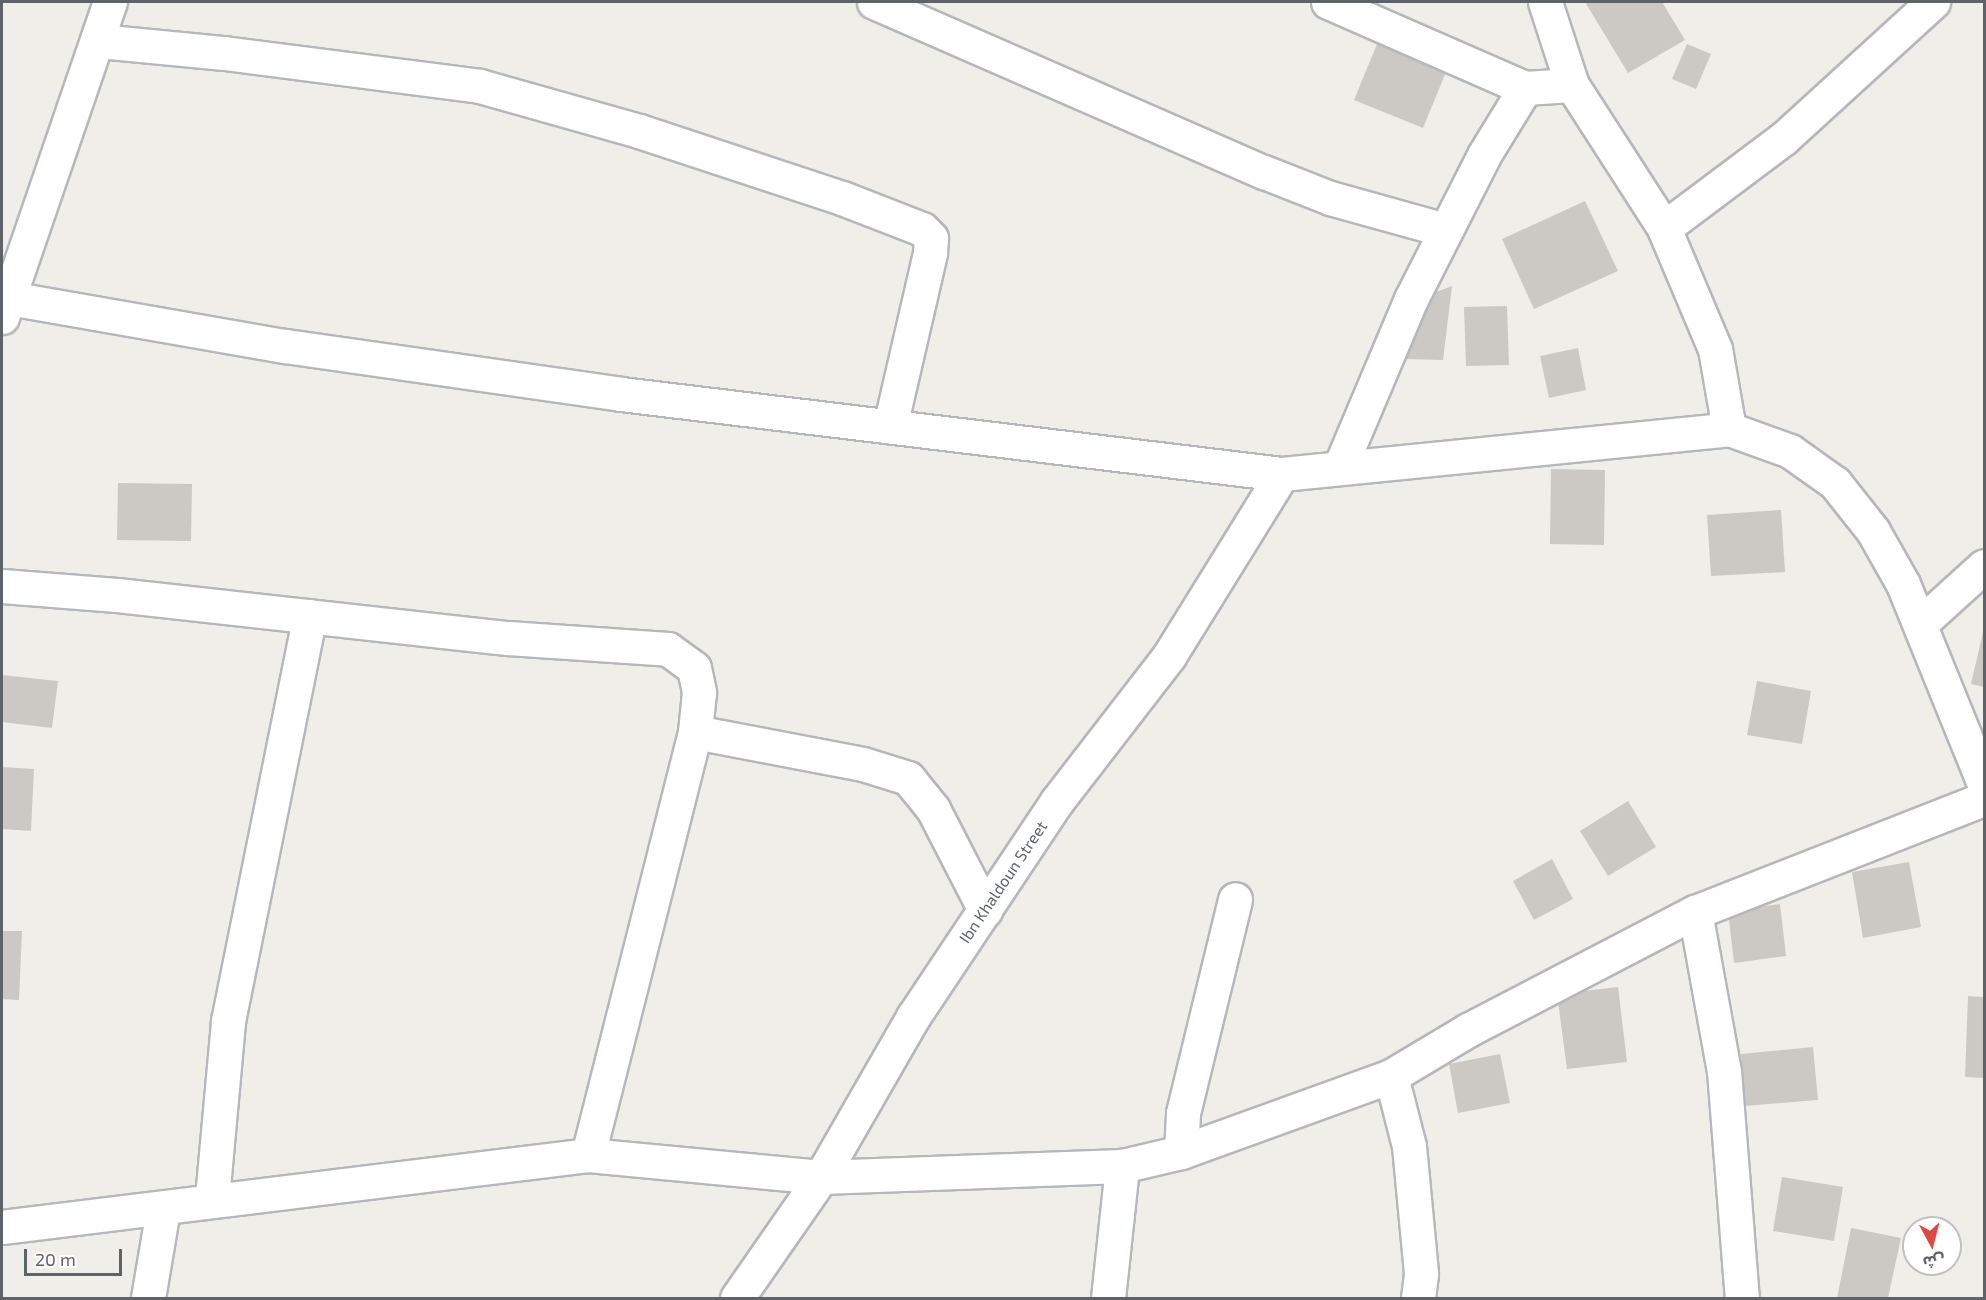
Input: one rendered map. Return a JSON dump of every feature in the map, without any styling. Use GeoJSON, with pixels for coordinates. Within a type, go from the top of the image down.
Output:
{"type":"FeatureCollection","features":[{"type":"Feature","properties":{"kind":"street"},"geometry":{"type":"LineString","coordinates":[[110,2],[99,41],[5,308],[621,394],[1282,474],[1341,466],[1729,429],[1790,451],[1835,483],[1873,531],[1903,584],[1984,783]]}},
{"type":"Feature","properties":{"kind":"street"},"geometry":{"type":"LineString","coordinates":[[874,2],[1264,172],[1330,198],[1445,230]]}},
{"type":"Feature","properties":{"kind":"street"},"geometry":{"type":"LineString","coordinates":[[1328,2],[1525,88],[1572,85]]}},
{"type":"Feature","properties":{"kind":"street"},"geometry":{"type":"LineString","coordinates":[[1545,2],[1572,85],[1664,228],[1715,349],[1729,429]]}},
{"type":"Feature","properties":{"kind":"street"},"geometry":{"type":"LineString","coordinates":[[1664,228],[1784,138],[1934,2]]}},
{"type":"Feature","properties":{"kind":"street"},"geometry":{"type":"LineString","coordinates":[[99,41],[304,62],[480,86],[639,131],[842,198],[922,229],[931,238],[930,253],[890,426]]}},
{"type":"Feature","properties":{"kind":"street"},"geometry":{"type":"LineString","coordinates":[[1341,466],[1375,378],[1445,230],[1525,88]]}},
{"type":"Feature","properties":{"kind":"street","name":"Ibn Khaldoun Street"},"geometry":{"type":"LineString","coordinates":[[737,1299],[821,1177],[913,1017],[1057,801],[1169,656],[1282,474]]}},
{"type":"Feature","properties":{"kind":"street"},"geometry":{"type":"LineString","coordinates":[[1920,624],[1984,566]]}},
{"type":"Feature","properties":{"kind":"street"},"geometry":{"type":"LineString","coordinates":[[2,586],[508,638],[668,649],[694,668],[699,692],[695,732],[588,1155]]}},
{"type":"Feature","properties":{"kind":"street"},"geometry":{"type":"LineString","coordinates":[[212,1198],[228,1022],[310,616]]}},
{"type":"Feature","properties":{"kind":"street"},"geometry":{"type":"LineString","coordinates":[[695,732],[882,768],[908,778],[933,809],[984,910]]}},
{"type":"Feature","properties":{"kind":"street"},"geometry":{"type":"LineString","coordinates":[[2,1227],[164,1209],[212,1198],[588,1155],[821,1177],[1122,1166],[1181,1152],[1391,1076],[1468,1030],[1695,912],[1984,799]]}},
{"type":"Feature","properties":{"kind":"street"},"geometry":{"type":"LineString","coordinates":[[1181,1152],[1184,1113],[1235,899]]}},
{"type":"Feature","properties":{"kind":"street"},"geometry":{"type":"LineString","coordinates":[[1695,912],[1724,1071],[1742,1299]]}},
{"type":"Feature","properties":{"kind":"street"},"geometry":{"type":"LineString","coordinates":[[1391,1076],[1409,1146],[1421,1274],[1418,1299]]}},
{"type":"Feature","properties":{"kind":"street"},"geometry":{"type":"LineString","coordinates":[[1108,1299],[1122,1166]]}},
{"type":"Feature","properties":{"kind":"street"},"geometry":{"type":"LineString","coordinates":[[148,1299],[164,1209]]}},
{"type":"Feature","properties":{"kind":"building"},"geometry":{"type":"Polygon","coordinates":[[[1585,2],[1662,2],[1685,40],[1628,73],[1585,2]]]}},
{"type":"Feature","properties":{"kind":"building"},"geometry":{"type":"Polygon","coordinates":[[[1377,44],[1446,72],[1423,128],[1354,100],[1377,44]]]}},
{"type":"Feature","properties":{"kind":"building"},"geometry":{"type":"Polygon","coordinates":[[[1687,44],[1711,54],[1696,89],[1672,79],[1687,44]]]}},
{"type":"Feature","properties":{"kind":"building"},"geometry":{"type":"Polygon","coordinates":[[[1585,201],[1618,271],[1534,309],[1502,239],[1585,201]]]}},
{"type":"Feature","properties":{"kind":"building"},"geometry":{"type":"Polygon","coordinates":[[[1452,286],[1443,360],[1403,359],[1428,295],[1452,286]]]}},
{"type":"Feature","properties":{"kind":"building"},"geometry":{"type":"Polygon","coordinates":[[[1507,306],[1509,365],[1466,366],[1464,307],[1507,306]]]}},
{"type":"Feature","properties":{"kind":"building"},"geometry":{"type":"Polygon","coordinates":[[[1578,348],[1586,390],[1549,398],[1540,356],[1578,348]]]}},
{"type":"Feature","properties":{"kind":"building"},"geometry":{"type":"Polygon","coordinates":[[[1551,469],[1605,470],[1604,545],[1550,544],[1551,469]]]}},
{"type":"Feature","properties":{"kind":"building"},"geometry":{"type":"Polygon","coordinates":[[[118,483],[192,484],[191,541],[117,540],[118,483]]]}},
{"type":"Feature","properties":{"kind":"building"},"geometry":{"type":"Polygon","coordinates":[[[1781,510],[1785,572],[1711,576],[1707,515],[1781,510]]]}},
{"type":"Feature","properties":{"kind":"building"},"geometry":{"type":"Polygon","coordinates":[[[1984,628],[1984,687],[1971,684],[1984,628]]]}},
{"type":"Feature","properties":{"kind":"building"},"geometry":{"type":"Polygon","coordinates":[[[2,675],[58,681],[52,728],[2,722],[2,675]]]}},
{"type":"Feature","properties":{"kind":"building"},"geometry":{"type":"Polygon","coordinates":[[[1757,681],[1811,691],[1802,744],[1747,735],[1757,681]]]}},
{"type":"Feature","properties":{"kind":"building"},"geometry":{"type":"Polygon","coordinates":[[[2,767],[34,769],[31,831],[2,829],[2,767]]]}},
{"type":"Feature","properties":{"kind":"building"},"geometry":{"type":"Polygon","coordinates":[[[1628,801],[1656,847],[1608,876],[1580,831],[1628,801]]]}},
{"type":"Feature","properties":{"kind":"building"},"geometry":{"type":"Polygon","coordinates":[[[1552,859],[1573,899],[1534,920],[1513,881],[1552,859]]]}},
{"type":"Feature","properties":{"kind":"building"},"geometry":{"type":"Polygon","coordinates":[[[1909,862],[1921,927],[1863,938],[1852,872],[1909,862]]]}},
{"type":"Feature","properties":{"kind":"building"},"geometry":{"type":"Polygon","coordinates":[[[1780,904],[1786,956],[1734,963],[1728,911],[1780,904]]]}},
{"type":"Feature","properties":{"kind":"building"},"geometry":{"type":"Polygon","coordinates":[[[2,931],[22,931],[19,1000],[2,999],[2,931]]]}},
{"type":"Feature","properties":{"kind":"building"},"geometry":{"type":"Polygon","coordinates":[[[1618,987],[1627,1062],[1567,1069],[1557,994],[1618,987]]]}},
{"type":"Feature","properties":{"kind":"building"},"geometry":{"type":"Polygon","coordinates":[[[1968,996],[1984,997],[1984,1078],[1965,1077],[1968,996]]]}},
{"type":"Feature","properties":{"kind":"building"},"geometry":{"type":"Polygon","coordinates":[[[1813,1047],[1818,1100],[1745,1106],[1741,1054],[1813,1047]]]}},
{"type":"Feature","properties":{"kind":"building"},"geometry":{"type":"Polygon","coordinates":[[[1500,1054],[1510,1103],[1458,1113],[1449,1064],[1500,1054]]]}},
{"type":"Feature","properties":{"kind":"building"},"geometry":{"type":"Polygon","coordinates":[[[1782,1177],[1843,1187],[1834,1241],[1773,1231],[1782,1177]]]}},
{"type":"Feature","properties":{"kind":"building"},"geometry":{"type":"Polygon","coordinates":[[[1851,1228],[1901,1238],[1888,1298],[1837,1298],[1851,1228]]]}}]}
